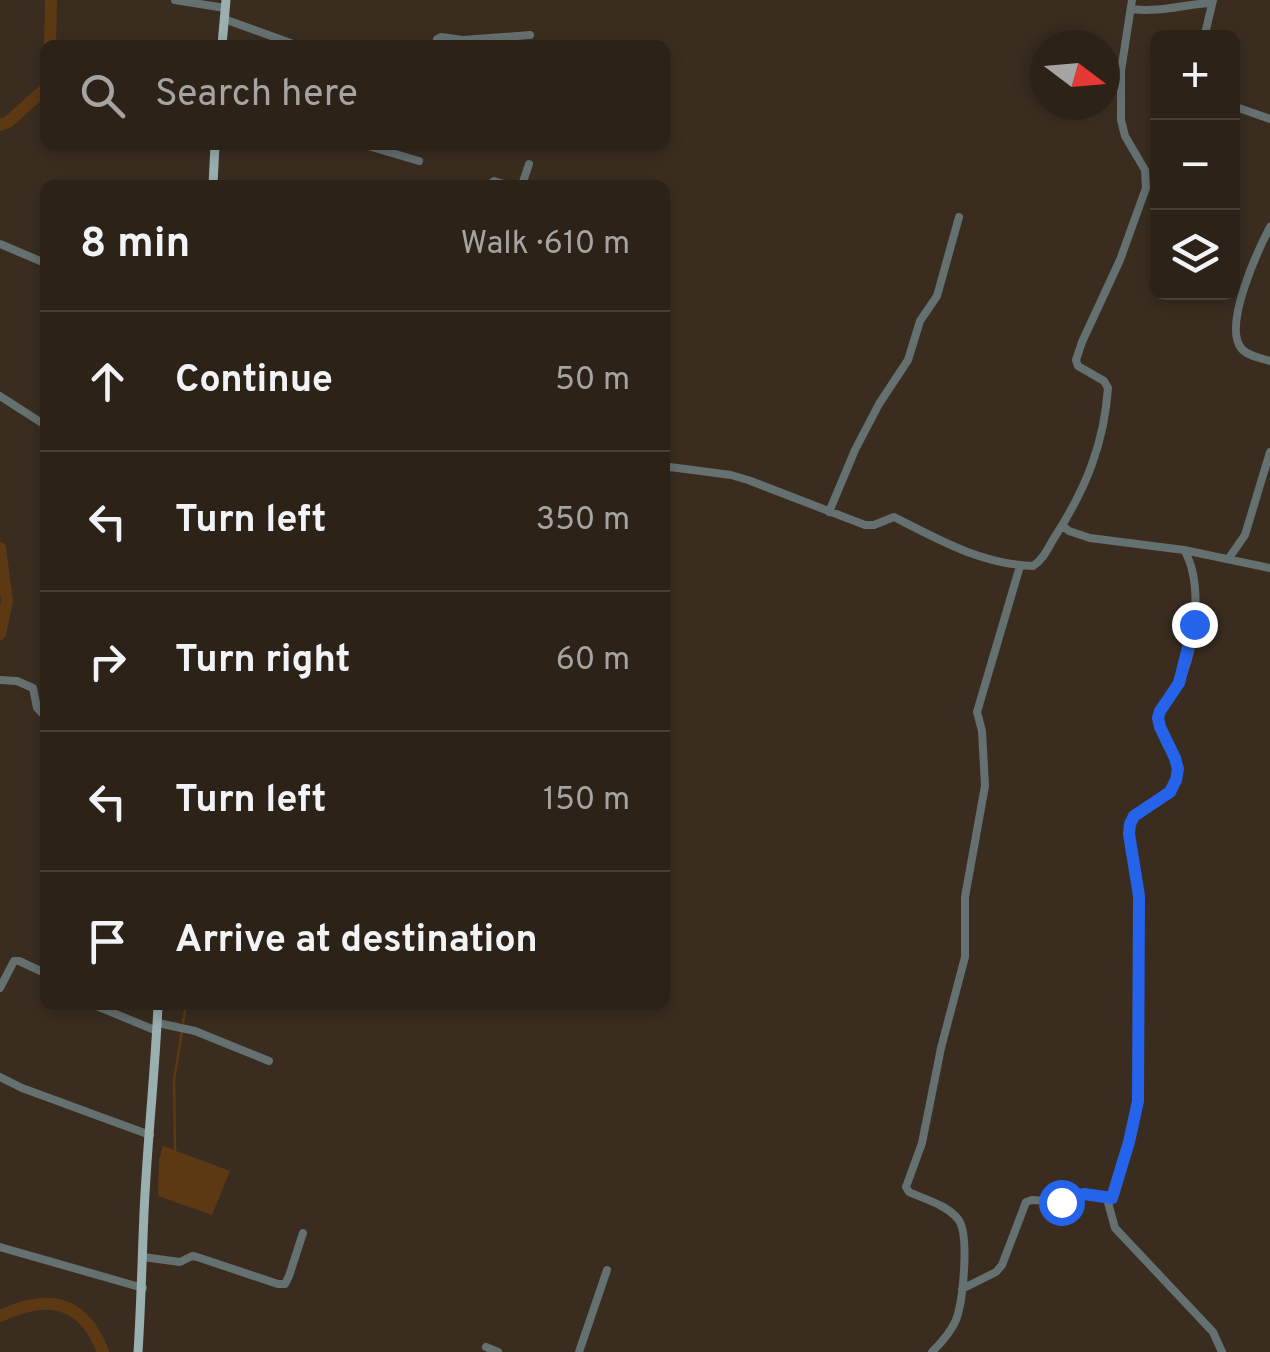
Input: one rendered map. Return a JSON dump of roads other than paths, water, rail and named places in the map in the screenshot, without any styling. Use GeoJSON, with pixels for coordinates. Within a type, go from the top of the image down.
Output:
{"type":"FeatureCollection","features":[{"type":"Feature","properties":{"kind":"main road"},"geometry":{"type":"LineString","coordinates":[[222,40],[225,9]]}},
{"type":"Feature","properties":{"kind":"main road"},"geometry":{"type":"LineString","coordinates":[[212,180],[216,150]]}},
{"type":"Feature","properties":{"kind":"main road"},"geometry":{"type":"LineString","coordinates":[[138,1352],[158,1010]]}},
{"type":"Feature","properties":{"kind":"street"},"geometry":{"type":"LineString","coordinates":[[175,0],[225,9],[286,40]]}},
{"type":"Feature","properties":{"kind":"street"},"geometry":{"type":"LineString","coordinates":[[670,466],[748,480],[869,525],[894,517],[926,535],[992,562],[1032,566],[1044,558],[1092,470],[1108,391],[1104,381],[1078,366],[1076,360],[1120,260],[1146,188],[1144,170],[1125,136],[1121,120],[1123,48],[1132,5],[1159,10],[1213,1],[1206,30]]}},
{"type":"Feature","properties":{"kind":"street"},"geometry":{"type":"LineString","coordinates":[[458,40],[530,34]]}},
{"type":"Feature","properties":{"kind":"street"},"geometry":{"type":"LineString","coordinates":[[1240,108],[1270,119]]}},
{"type":"Feature","properties":{"kind":"street"},"geometry":{"type":"LineString","coordinates":[[383,150],[419,161]]}},
{"type":"Feature","properties":{"kind":"street"},"geometry":{"type":"LineString","coordinates":[[524,180],[529,164]]}},
{"type":"Feature","properties":{"kind":"street"},"geometry":{"type":"LineString","coordinates":[[829,512],[854,450],[908,360],[918,324],[939,290],[959,217]]}},
{"type":"Feature","properties":{"kind":"street"},"geometry":{"type":"LineString","coordinates":[[1270,226],[1242,294],[1236,338],[1247,353],[1270,361]]}},
{"type":"Feature","properties":{"kind":"street"},"geometry":{"type":"LineString","coordinates":[[0,244],[40,261]]}},
{"type":"Feature","properties":{"kind":"street"},"geometry":{"type":"LineString","coordinates":[[0,396],[40,422]]}},
{"type":"Feature","properties":{"kind":"street"},"geometry":{"type":"LineString","coordinates":[[1229,558],[1245,534],[1270,452]]}},
{"type":"Feature","properties":{"kind":"street"},"geometry":{"type":"LineString","coordinates":[[1063,526],[1090,538],[1184,550],[1270,568]]}},
{"type":"Feature","properties":{"kind":"street"},"geometry":{"type":"LineString","coordinates":[[962,1289],[999,1268],[1026,1202],[1061,1202],[1080,1194],[1107,1199],[1114,1192],[1138,1101],[1139,896],[1130,824],[1134,816],[1170,792],[1176,780],[1175,758],[1158,718],[1179,683],[1194,624],[1194,578],[1184,550]]}},
{"type":"Feature","properties":{"kind":"street"},"geometry":{"type":"LineString","coordinates":[[932,1352],[955,1323],[962,1289],[963,1228],[950,1212],[906,1187],[922,1143],[941,1048],[964,967],[965,898],[984,786],[982,731],[977,712],[1020,566]]}},
{"type":"Feature","properties":{"kind":"street"},"geometry":{"type":"LineString","coordinates":[[0,680],[33,688],[40,711]]}},
{"type":"Feature","properties":{"kind":"street"},"geometry":{"type":"LineString","coordinates":[[0,988],[14,961],[40,971]]}},
{"type":"Feature","properties":{"kind":"street"},"geometry":{"type":"LineString","coordinates":[[109,1010],[158,1027],[195,1031],[268,1060]]}},
{"type":"Feature","properties":{"kind":"street"},"geometry":{"type":"LineString","coordinates":[[0,1077],[150,1135]]}},
{"type":"Feature","properties":{"kind":"street"},"geometry":{"type":"LineString","coordinates":[[1107,1199],[1114,1228],[1212,1332],[1222,1352]]}},
{"type":"Feature","properties":{"kind":"street"},"geometry":{"type":"LineString","coordinates":[[143,1257],[180,1262],[192,1256],[284,1284],[303,1233]]}},
{"type":"Feature","properties":{"kind":"street"},"geometry":{"type":"LineString","coordinates":[[0,1247],[143,1288]]}},
{"type":"Feature","properties":{"kind":"street"},"geometry":{"type":"LineString","coordinates":[[579,1352],[607,1270]]}},
{"type":"Feature","properties":{"kind":"street"},"geometry":{"type":"LineString","coordinates":[[486,1347],[498,1352]]}},
{"type":"Feature","properties":{"kind":"waterway"},"geometry":{"type":"LineString","coordinates":[[50,40],[51,0]]}},
{"type":"Feature","properties":{"kind":"waterway"},"geometry":{"type":"LineString","coordinates":[[0,125],[40,93]]}},
{"type":"Feature","properties":{"kind":"waterway"},"geometry":{"type":"LineString","coordinates":[[0,548],[7,601],[0,634]]}},
{"type":"Feature","properties":{"kind":"waterway"},"geometry":{"type":"LineString","coordinates":[[183,1023],[185,1010]]}},
{"type":"Feature","properties":{"kind":"waterway"},"geometry":{"type":"LineString","coordinates":[[175,1150],[174,1080],[182,1031]]}},
{"type":"Feature","properties":{"kind":"waterway"},"geometry":{"type":"LineString","coordinates":[[0,1316],[33,1305],[62,1306],[85,1321],[103,1352]]}}]}
